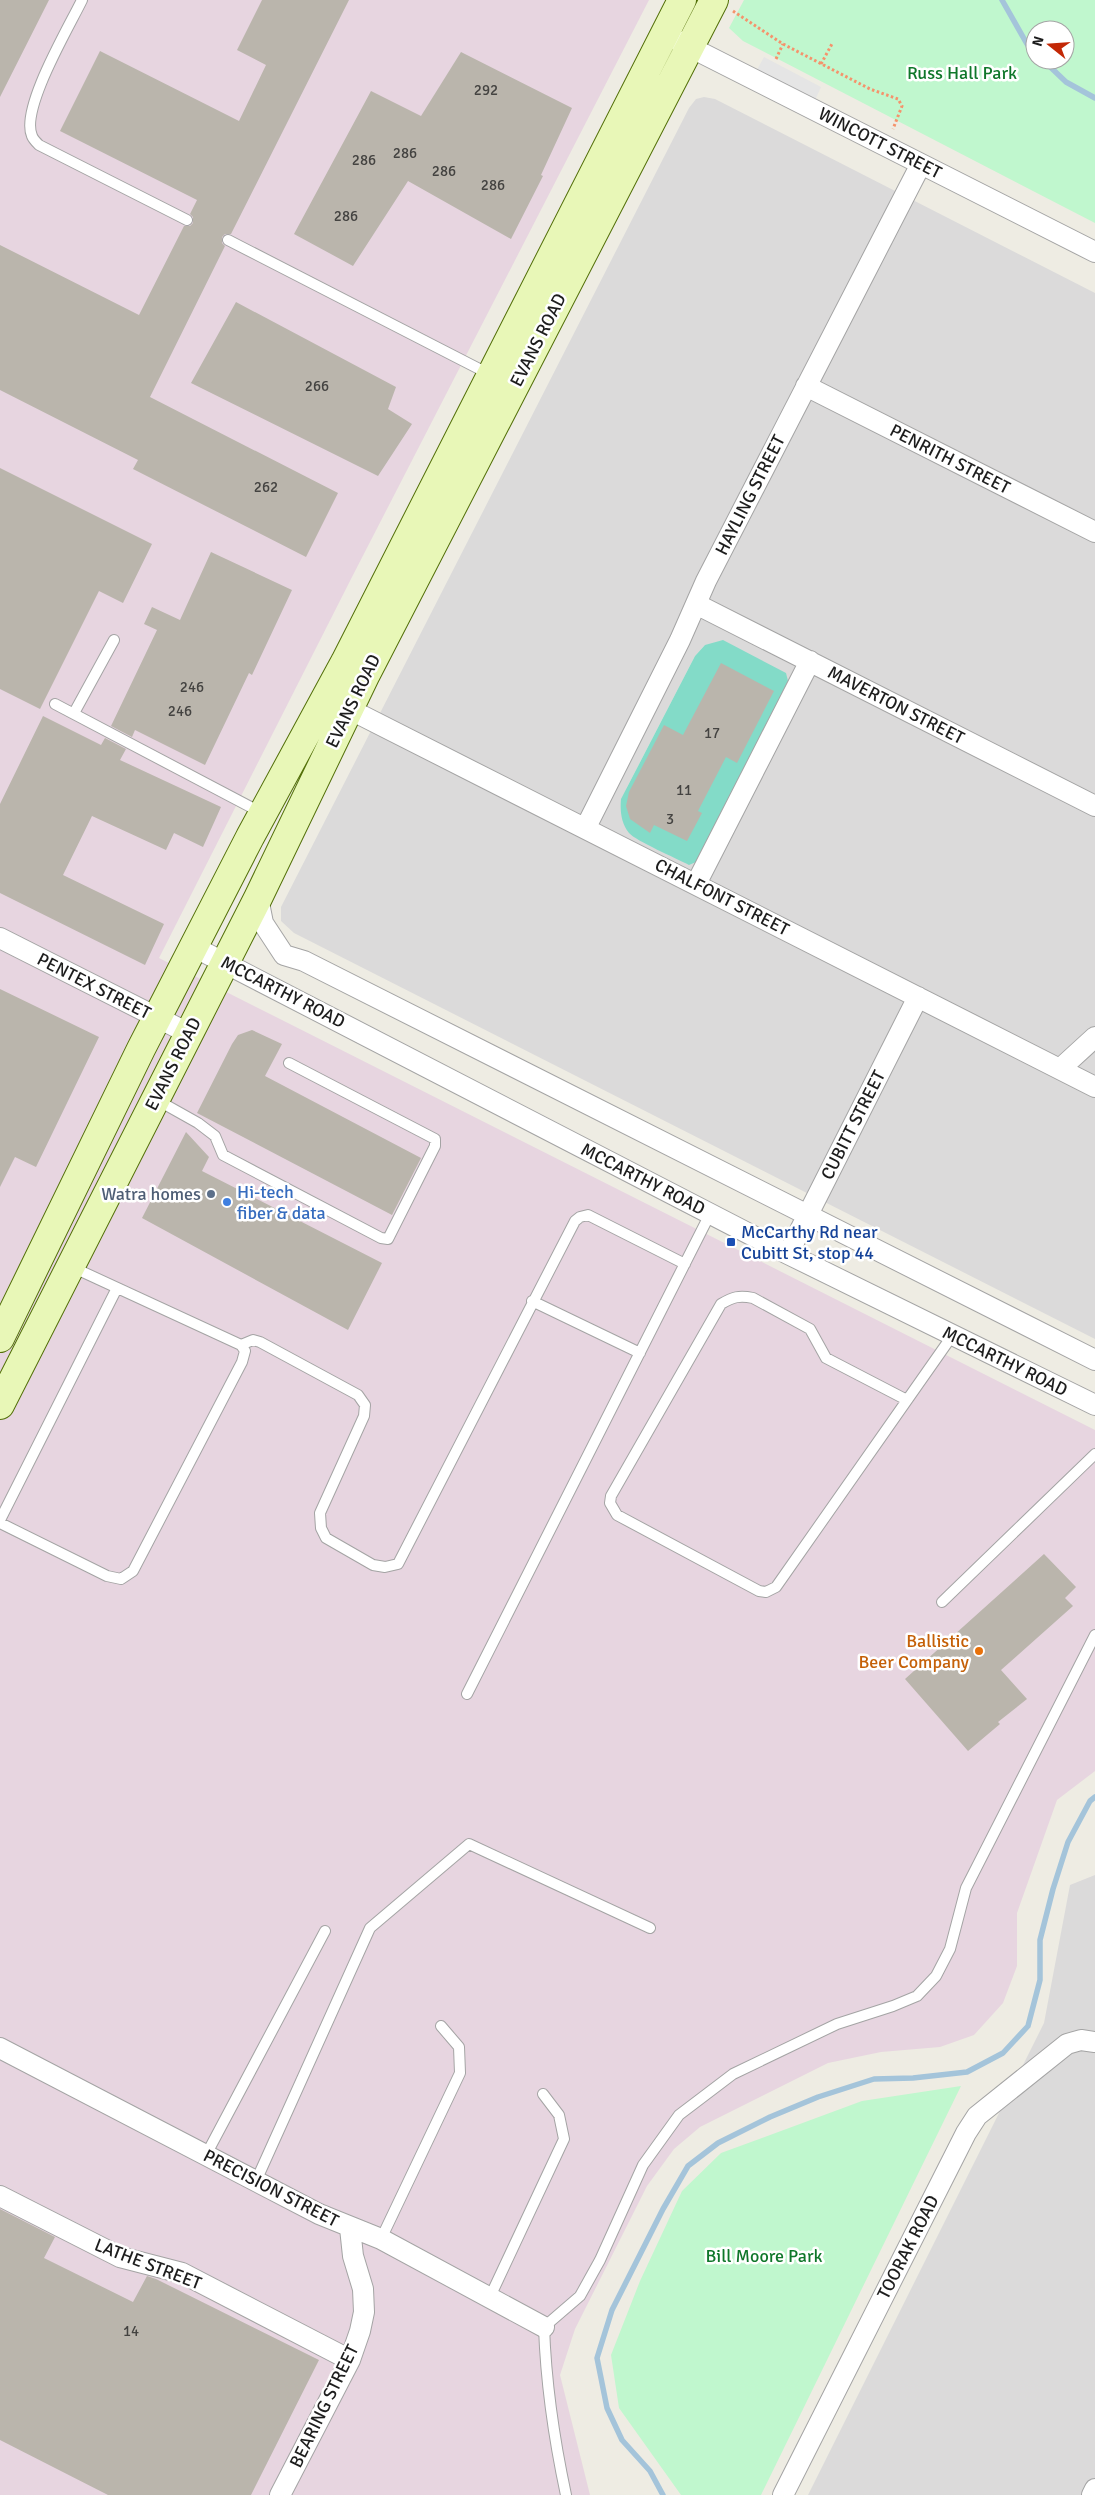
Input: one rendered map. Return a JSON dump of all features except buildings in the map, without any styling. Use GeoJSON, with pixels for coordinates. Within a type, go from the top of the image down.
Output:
{"type":"FeatureCollection","features":[{"type":"Feature","properties":{"kind":"main road","name":"EVANS ROAD"},"geometry":{"type":"LineString","coordinates":[[0,1338],[54,1224],[194,947],[345,662],[682,0]]}},
{"type":"Feature","properties":{"kind":"main road","name":"EVANS ROAD"},"geometry":{"type":"LineString","coordinates":[[0,1406],[258,898],[349,709],[714,0]]}},
{"type":"Feature","properties":{"kind":"street","name":"WINCOTT STREET"},"geometry":{"type":"LineString","coordinates":[[665,34],[1095,252]]}},
{"type":"Feature","properties":{"kind":"street","name":"HAYLING STREET"},"geometry":{"type":"LineString","coordinates":[[586,827],[806,386],[921,164]]}},
{"type":"Feature","properties":{"kind":"street","name":"PENRITH STREET"},"geometry":{"type":"LineString","coordinates":[[806,386],[1095,532]]}},
{"type":"Feature","properties":{"kind":"street","name":"MAVERTON STREET"},"geometry":{"type":"LineString","coordinates":[[696,604],[1095,806]]}},
{"type":"Feature","properties":{"kind":"street"},"geometry":{"type":"LineString","coordinates":[[696,884],[810,661]]}},
{"type":"Feature","properties":{"kind":"street","name":"CHALFONT STREET"},"geometry":{"type":"LineString","coordinates":[[349,709],[586,827],[1095,1087]]}},
{"type":"Feature","properties":{"kind":"street","name":"MCCARTHY ROAD"},"geometry":{"type":"LineString","coordinates":[[258,898],[263,923],[284,955],[304,961],[1095,1360]]}},
{"type":"Feature","properties":{"kind":"street","name":"PENTEX STREET"},"geometry":{"type":"LineString","coordinates":[[0,938],[188,1033]]}},
{"type":"Feature","properties":{"kind":"street","name":"MCCARTHY ROAD"},"geometry":{"type":"LineString","coordinates":[[194,947],[788,1254],[1095,1405]]}},
{"type":"Feature","properties":{"kind":"street","name":"CUBITT STREET"},"geometry":{"type":"LineString","coordinates":[[788,1254],[918,997]]}},
{"type":"Feature","properties":{"kind":"street"},"geometry":{"type":"LineString","coordinates":[[1060,1070],[1095,1037]]}},
{"type":"Feature","properties":{"kind":"street","name":"TOORAK ROAD"},"geometry":{"type":"LineString","coordinates":[[783,2495],[966,2133],[977,2116],[1067,2044],[1088,2041]]}},
{"type":"Feature","properties":{"kind":"street","name":"PRECISION STREET"},"geometry":{"type":"LineString","coordinates":[[0,2048],[319,2214],[381,2239],[544,2327]]}},
{"type":"Feature","properties":{"kind":"street","name":"LATHE STREET"},"geometry":{"type":"LineString","coordinates":[[0,2196],[120,2256],[182,2273],[350,2360]]}},
{"type":"Feature","properties":{"kind":"street","name":"BEARING STREET"},"geometry":{"type":"LineString","coordinates":[[280,2495],[350,2360],[360,2331],[364,2312],[362,2289],[353,2256],[350,2228]]}},
{"type":"Feature","properties":{"kind":"street"},"geometry":{"type":"LineString","coordinates":[[1092,2495],[1095,2489]]}},
{"type":"Feature","properties":{"kind":"lane"},"geometry":{"type":"LineString","coordinates":[[82,0],[39,86],[31,113],[31,135],[39,145],[187,220]]}},
{"type":"Feature","properties":{"kind":"lane"},"geometry":{"type":"LineString","coordinates":[[228,240],[492,376]]}},
{"type":"Feature","properties":{"kind":"lane"},"geometry":{"type":"LineString","coordinates":[[74,713],[114,640]]}},
{"type":"Feature","properties":{"kind":"lane"},"geometry":{"type":"LineString","coordinates":[[55,704],[263,814]]}},
{"type":"Feature","properties":{"kind":"lane"},"geometry":{"type":"LineString","coordinates":[[155,1099],[198,1123],[215,1136],[223,1155],[374,1234],[388,1239],[436,1146],[435,1140],[289,1064]]}},
{"type":"Feature","properties":{"kind":"lane"},"geometry":{"type":"LineString","coordinates":[[467,1694],[710,1214]]}},
{"type":"Feature","properties":{"kind":"lane"},"geometry":{"type":"LineString","coordinates":[[241,1345],[246,1341],[260,1342],[358,1395],[362,1400],[365,1405],[364,1416],[320,1514],[321,1528],[326,1538],[373,1564],[385,1567],[398,1564],[532,1301],[575,1221],[580,1217],[588,1216],[686,1264]]}},
{"type":"Feature","properties":{"kind":"lane"},"geometry":{"type":"LineString","coordinates":[[71,1266],[241,1345],[245,1351],[242,1362],[133,1571],[121,1579],[107,1576],[0,1521],[118,1288]]}},
{"type":"Feature","properties":{"kind":"lane"},"geometry":{"type":"LineString","coordinates":[[906,1399],[826,1358],[810,1329],[752,1298],[732,1297],[721,1304],[611,1496],[610,1503],[617,1515],[759,1591],[766,1592],[776,1586],[952,1336]]}},
{"type":"Feature","properties":{"kind":"lane"},"geometry":{"type":"LineString","coordinates":[[532,1301],[640,1353]]}},
{"type":"Feature","properties":{"kind":"lane"},"geometry":{"type":"LineString","coordinates":[[942,1602],[1095,1454]]}},
{"type":"Feature","properties":{"kind":"lane"},"geometry":{"type":"LineString","coordinates":[[566,2495],[553,2434],[546,2374],[544,2327],[580,2296],[600,2260],[643,2164],[679,2116],[733,2074],[837,2024],[894,2006],[917,1996],[936,1976],[950,1949],[966,1888],[1095,1635]]}},
{"type":"Feature","properties":{"kind":"lane"},"geometry":{"type":"LineString","coordinates":[[256,2181],[370,1928],[469,1844],[650,1928]]}},
{"type":"Feature","properties":{"kind":"lane"},"geometry":{"type":"LineString","coordinates":[[206,2155],[325,1931]]}},
{"type":"Feature","properties":{"kind":"lane"},"geometry":{"type":"LineString","coordinates":[[381,2239],[460,2073],[459,2048],[440,2026]]}},
{"type":"Feature","properties":{"kind":"lane"},"geometry":{"type":"LineString","coordinates":[[489,2299],[564,2139],[559,2115],[542,2094]]}},
{"type":"Feature","properties":{"kind":"path"},"geometry":{"type":"LineString","coordinates":[[714,0],[783,44],[901,102],[902,106],[897,122],[885,146]]}},
{"type":"Feature","properties":{"kind":"path"},"geometry":{"type":"LineString","coordinates":[[821,64],[833,42]]}},
{"type":"Feature","properties":{"kind":"path"},"geometry":{"type":"LineString","coordinates":[[776,59],[783,44]]}},
{"type":"Feature","properties":{"kind":"shaded area"},"geometry":{"type":"Polygon","coordinates":[[[0,0],[649,0],[352,577],[159,958],[1095,1430],[1095,1771],[1057,1800],[1017,1913],[1017,1966],[1003,2003],[974,2035],[940,2047],[881,2052],[828,2063],[700,2127],[674,2149],[647,2186],[575,2329],[560,2375],[590,2495],[0,2495],[0,0]]]}},
{"type":"Feature","properties":{"kind":"shaded area"},"geometry":{"type":"Polygon","coordinates":[[[764,57],[821,87],[812,107],[752,79],[764,57]]]}},
{"type":"Feature","properties":{"kind":"shaded area"},"geometry":{"type":"Polygon","coordinates":[[[704,97],[715,99],[1095,293],[1095,1339],[294,933],[281,921],[281,907],[689,108],[696,99],[704,97]],[[705,645],[695,656],[621,799],[705,645]]]}},
{"type":"Feature","properties":{"kind":"shaded area"},"geometry":{"type":"Polygon","coordinates":[[[723,640],[786,673],[788,681],[696,862],[689,865],[648,845],[629,833],[622,817],[621,799],[695,656],[705,645],[723,640]]]}},
{"type":"Feature","properties":{"kind":"shaded area"},"geometry":{"type":"Polygon","coordinates":[[[1095,1875],[1095,2495],[808,2495],[1044,2023],[1070,1885],[1095,1875]]]}},
{"type":"Feature","properties":{"kind":"green space","name":"Russ Hall Park"},"geometry":{"type":"Polygon","coordinates":[[[744,0],[1095,0],[1095,223],[743,41],[729,28],[744,0]]]}},
{"type":"Feature","properties":{"kind":"green space","name":"Bill Moore Park"},"geometry":{"type":"Polygon","coordinates":[[[961,2086],[761,2495],[681,2495],[619,2408],[611,2355],[640,2281],[682,2191],[721,2153],[862,2101],[961,2086]]]}},
{"type":"Feature","properties":{"kind":"waterway"},"geometry":{"type":"LineString","coordinates":[[1002,0],[1025,40]]}},
{"type":"Feature","properties":{"kind":"waterway"},"geometry":{"type":"LineString","coordinates":[[1053,70],[1066,82],[1095,98]]}},
{"type":"Feature","properties":{"kind":"waterway"},"geometry":{"type":"LineString","coordinates":[[663,2495],[650,2471],[622,2440],[607,2408],[597,2358],[612,2310],[663,2209],[688,2166],[718,2143],[770,2117],[818,2097],[874,2079],[913,2078],[967,2072],[1003,2053],[1028,2026],[1040,1980],[1040,1940],[1053,1889],[1068,1842],[1090,1801],[1095,1797]]}},
{"type":"Feature","properties":{"kind":"place","name":"Watra homes"},"geometry":{"type":"Point","coordinates":[211,1194]}},
{"type":"Feature","properties":{"kind":"place","name":"Hi-tech fiber & data"},"geometry":{"type":"Point","coordinates":[227,1202]}},
{"type":"Feature","properties":{"kind":"place","name":"McCarthy Rd near Cubitt St, stop 44"},"geometry":{"type":"Point","coordinates":[731,1242]}},
{"type":"Feature","properties":{"kind":"place","name":"Ballistic Beer Company"},"geometry":{"type":"Point","coordinates":[979,1651]}}]}
